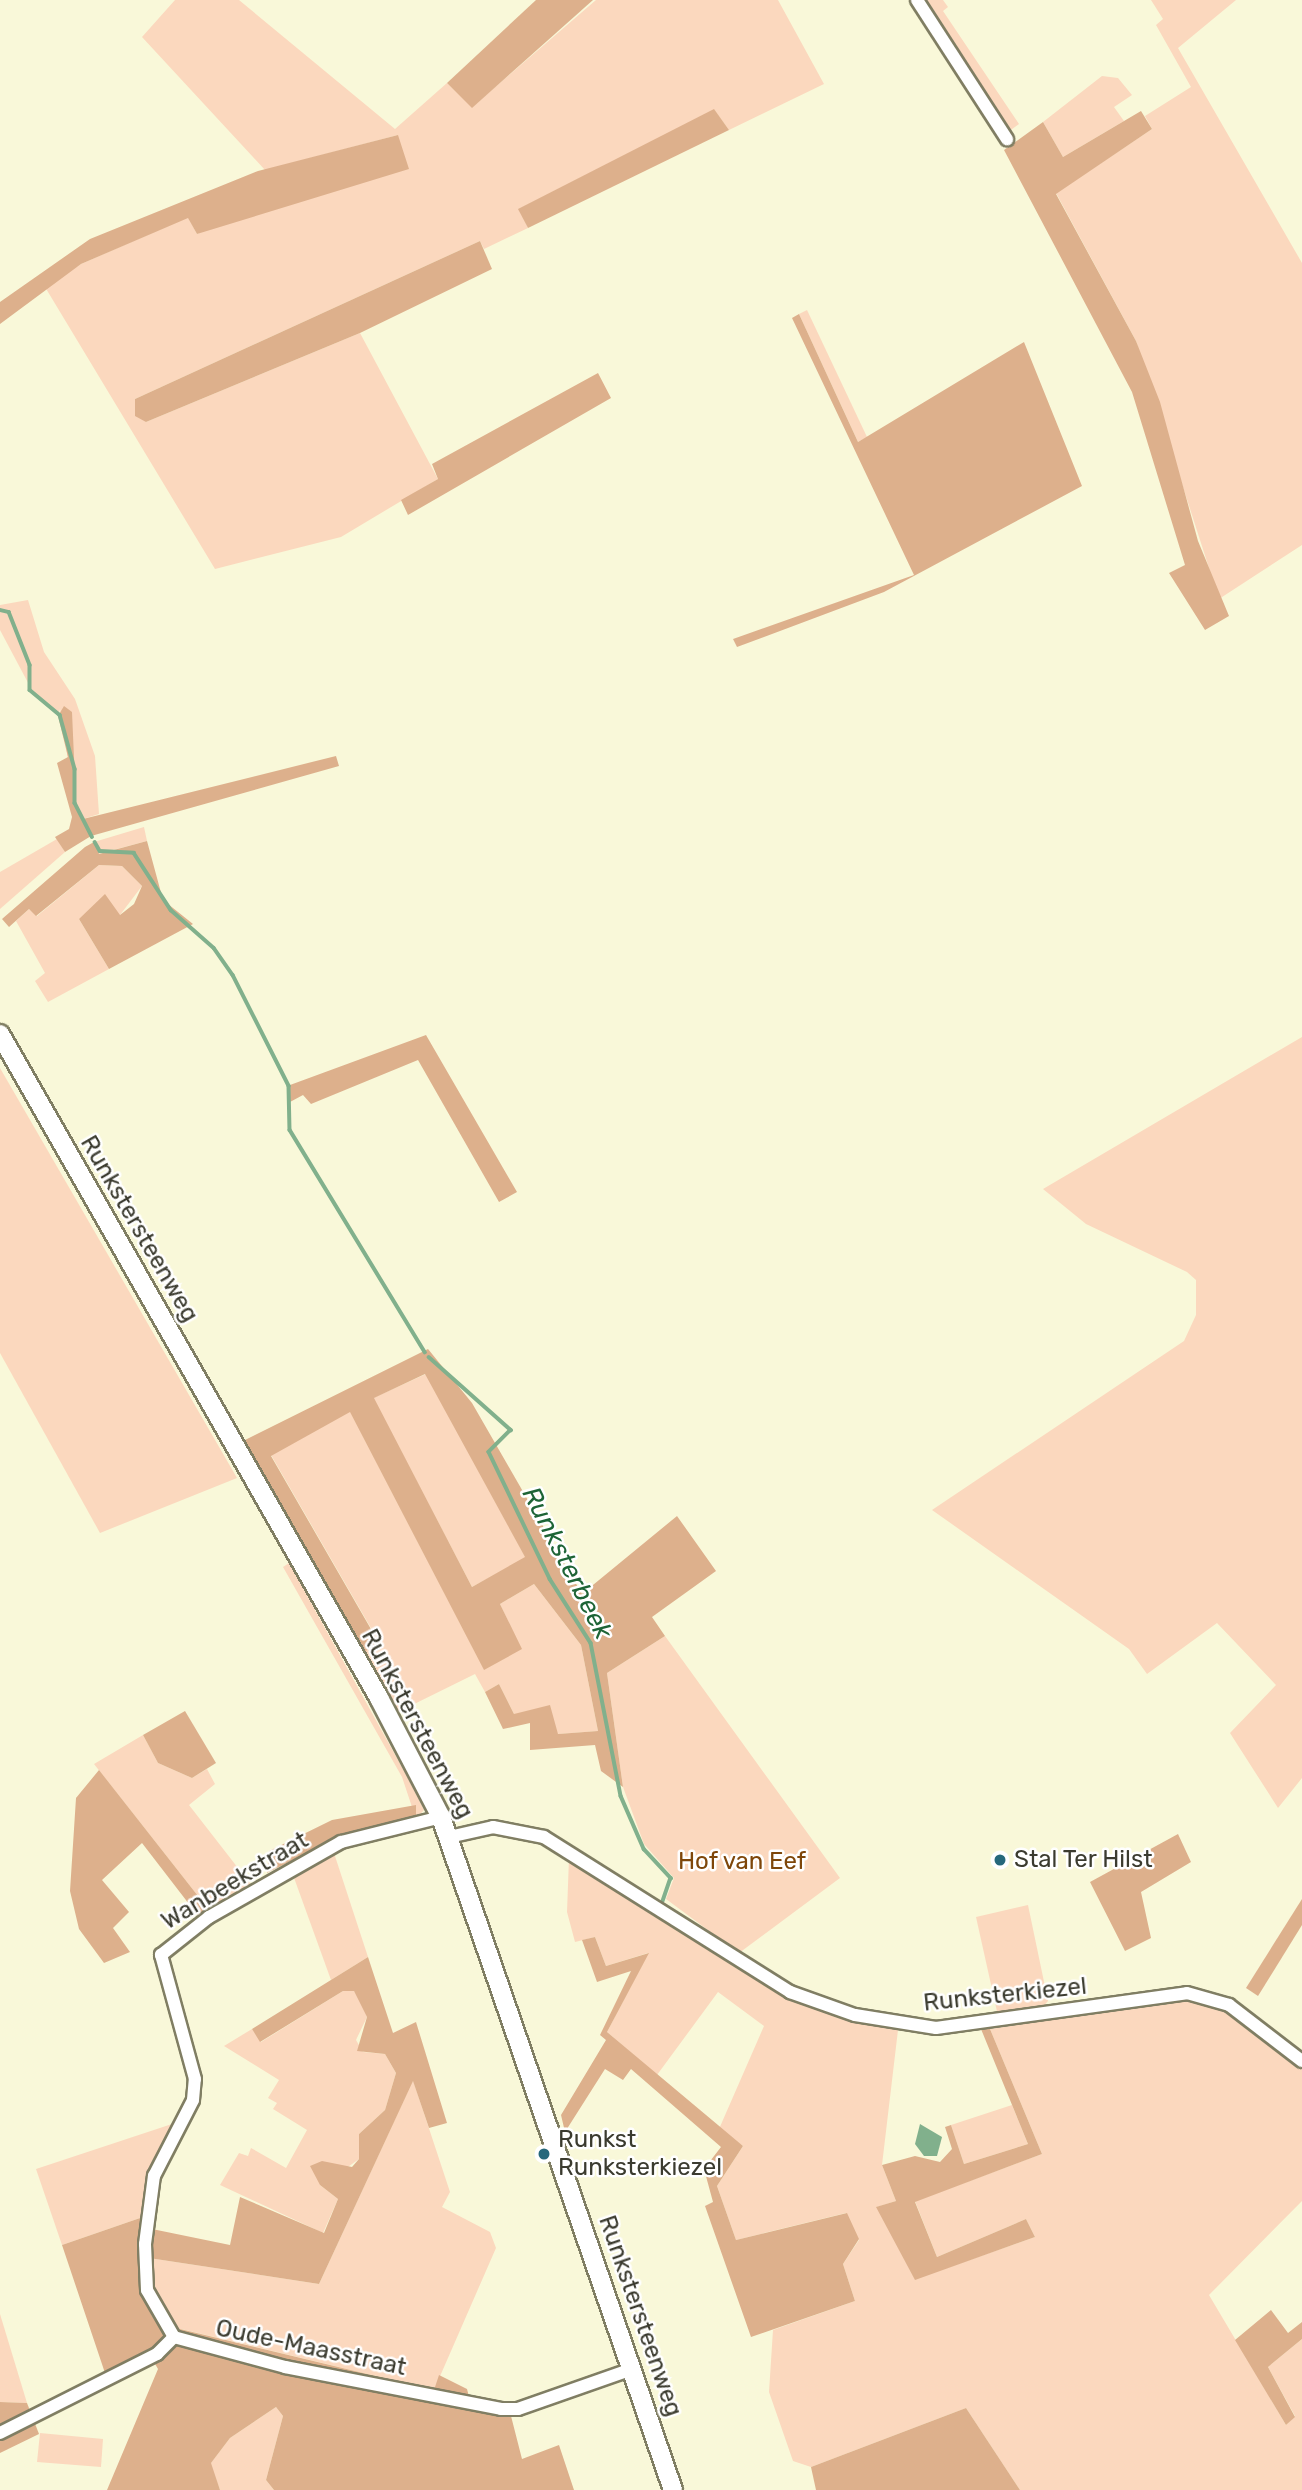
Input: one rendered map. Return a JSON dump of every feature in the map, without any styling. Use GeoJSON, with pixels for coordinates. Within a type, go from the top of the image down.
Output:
{"type":"FeatureCollection","features":[{"type":"Feature","properties":{"kind":"street"},"geometry":{"type":"LineString","coordinates":[[918,0],[1007,139]]}},
{"type":"Feature","properties":{"kind":"street","name":"Runkstersteenweg"},"geometry":{"type":"LineString","coordinates":[[0,1034],[379,1698],[440,1817],[673,2490]]}},
{"type":"Feature","properties":{"kind":"street","name":"Wanbeekstraat"},"geometry":{"type":"LineString","coordinates":[[174,2337],[147,2290],[145,2244],[155,2176],[193,2100],[195,2080],[161,1955],[209,1917],[341,1842],[440,1817]]}},
{"type":"Feature","properties":{"kind":"street","name":"Runksterkiezel"},"geometry":{"type":"LineString","coordinates":[[449,1837],[493,1828],[544,1838],[790,1992],[855,2015],[936,2028],[1187,1993],[1229,2005],[1302,2061]]}},
{"type":"Feature","properties":{"kind":"street"},"geometry":{"type":"LineString","coordinates":[[0,2433],[157,2354],[174,2337]]}},
{"type":"Feature","properties":{"kind":"street","name":"Oude-Maasstraat"},"geometry":{"type":"LineString","coordinates":[[174,2337],[285,2367],[501,2409],[518,2409],[632,2369]]}},
{"type":"Feature","properties":{"kind":"green space"},"geometry":{"type":"Polygon","coordinates":[[[175,0],[239,0],[395,129],[447,83],[472,107],[596,0],[778,0],[824,84],[729,130],[714,110],[519,209],[528,228],[484,249],[480,241],[135,399],[146,422],[360,333],[438,479],[341,537],[215,569],[45,287],[81,264],[188,217],[197,234],[398,135],[265,170],[142,37],[175,0]]]}},
{"type":"Feature","properties":{"kind":"green space"},"geometry":{"type":"Polygon","coordinates":[[[922,0],[943,0],[948,7],[943,11],[1019,124],[1008,132],[922,0]]]}},
{"type":"Feature","properties":{"kind":"green space"},"geometry":{"type":"Polygon","coordinates":[[[1151,0],[1236,0],[1178,48],[1302,263],[1302,545],[1219,599],[1136,341],[1056,193],[1152,129],[1145,116],[1191,87],[1156,25],[1163,19],[1151,0]]]}},
{"type":"Feature","properties":{"kind":"green space"},"geometry":{"type":"Polygon","coordinates":[[[1102,76],[1118,78],[1132,95],[1114,107],[1124,121],[1063,157],[1043,122],[1102,76]]]}},
{"type":"Feature","properties":{"kind":"green space"},"geometry":{"type":"Polygon","coordinates":[[[807,310],[867,437],[858,442],[799,314],[807,310]]]}},
{"type":"Feature","properties":{"kind":"green space"},"geometry":{"type":"Polygon","coordinates":[[[28,600],[44,652],[75,699],[95,756],[99,814],[83,819],[77,817],[60,709],[58,716],[34,694],[0,630],[0,605],[28,600]]]}},
{"type":"Feature","properties":{"kind":"green space"},"geometry":{"type":"Polygon","coordinates":[[[144,827],[147,841],[98,854],[94,842],[144,827]]]}},
{"type":"Feature","properties":{"kind":"green space"},"geometry":{"type":"Polygon","coordinates":[[[57,839],[65,852],[0,909],[0,872],[57,839]]]}},
{"type":"Feature","properties":{"kind":"green space"},"geometry":{"type":"Polygon","coordinates":[[[99,865],[122,866],[142,886],[120,915],[79,919],[109,969],[48,1002],[35,981],[45,973],[16,921],[29,909],[37,916],[99,865]]]}},
{"type":"Feature","properties":{"kind":"green space"},"geometry":{"type":"Polygon","coordinates":[[[1302,1037],[1302,1778],[1278,1808],[1230,1733],[1276,1685],[1217,1623],[1147,1674],[1129,1649],[932,1510],[1184,1341],[1196,1315],[1196,1280],[1187,1272],[1086,1224],[1043,1189],[1302,1037]]]}},
{"type":"Feature","properties":{"kind":"green space"},"geometry":{"type":"Polygon","coordinates":[[[0,1068],[237,1478],[100,1533],[0,1353],[0,1068]]]}},
{"type":"Feature","properties":{"kind":"green space"},"geometry":{"type":"Polygon","coordinates":[[[426,1374],[526,1558],[472,1587],[373,1398],[426,1374]]]}},
{"type":"Feature","properties":{"kind":"green space"},"geometry":{"type":"Polygon","coordinates":[[[350,1411],[484,1669],[521,1649],[500,1604],[534,1584],[581,1645],[598,1731],[558,1734],[514,1714],[499,1684],[485,1692],[475,1674],[398,1712],[364,1652],[379,1642],[271,1455],[350,1411]]]}},
{"type":"Feature","properties":{"kind":"green space"},"geometry":{"type":"Polygon","coordinates":[[[289,1563],[424,1810],[416,1819],[402,1777],[283,1567],[289,1563]]]}},
{"type":"Feature","properties":{"kind":"green space","name":"Hof van Eef"},"geometry":{"type":"Polygon","coordinates":[[[665,1636],[840,1878],[739,1953],[666,1899],[674,1878],[644,1844],[623,1787],[607,1673],[665,1636]]]}},
{"type":"Feature","properties":{"kind":"green space"},"geometry":{"type":"Polygon","coordinates":[[[143,1735],[158,1763],[192,1778],[207,1769],[215,1784],[189,1805],[252,1886],[209,1910],[94,1764],[143,1735]]]}},
{"type":"Feature","properties":{"kind":"green space"},"geometry":{"type":"Polygon","coordinates":[[[334,1853],[368,1957],[331,1980],[293,1875],[334,1853]]]}},
{"type":"Feature","properties":{"kind":"green space"},"geometry":{"type":"Polygon","coordinates":[[[569,1858],[778,1993],[898,2030],[882,2165],[896,2201],[877,2207],[915,2279],[1035,2237],[1026,2219],[937,2257],[915,2201],[1042,2154],[990,2029],[1191,1998],[1242,2019],[1302,2067],[1302,2201],[1209,2295],[1286,2425],[1295,2416],[1268,2367],[1302,2339],[1302,2490],[1020,2490],[966,2408],[811,2467],[793,2461],[769,2392],[773,2330],[855,2301],[843,2264],[859,2240],[846,2213],[736,2240],[717,2186],[743,2146],[719,2129],[764,2026],[718,1992],[657,2075],[607,2032],[648,1953],[606,1966],[595,1937],[575,1942],[567,1912],[569,1858]]]}},
{"type":"Feature","properties":{"kind":"green space"},"geometry":{"type":"Polygon","coordinates":[[[1028,1905],[1048,2001],[1040,2010],[998,2016],[976,1917],[1028,1905]]]}},
{"type":"Feature","properties":{"kind":"green space"},"geometry":{"type":"Polygon","coordinates":[[[343,1991],[354,1991],[364,2003],[367,2017],[356,2040],[363,2052],[385,2054],[396,2073],[385,2110],[359,2134],[359,2159],[345,2169],[338,2165],[320,2185],[338,2199],[323,2233],[220,2185],[239,2153],[248,2156],[251,2148],[286,2168],[307,2130],[273,2109],[277,2103],[268,2098],[279,2080],[224,2046],[252,2029],[261,2042],[343,1991]]]}},
{"type":"Feature","properties":{"kind":"green space"},"geometry":{"type":"Polygon","coordinates":[[[413,2080],[450,2192],[442,2207],[490,2232],[496,2248],[434,2390],[181,2329],[178,2338],[156,2298],[149,2258],[319,2284],[413,2080]]]}},
{"type":"Feature","properties":{"kind":"green space"},"geometry":{"type":"Polygon","coordinates":[[[1012,2105],[1028,2144],[964,2164],[951,2125],[1012,2105]]]}},
{"type":"Feature","properties":{"kind":"green space"},"geometry":{"type":"Polygon","coordinates":[[[175,2123],[143,2217],[62,2245],[36,2169],[175,2123]]]}},
{"type":"Feature","properties":{"kind":"green space"},"geometry":{"type":"Polygon","coordinates":[[[0,2314],[27,2403],[0,2402],[0,2314]]]}},
{"type":"Feature","properties":{"kind":"green space"},"geometry":{"type":"Polygon","coordinates":[[[276,2407],[283,2416],[266,2480],[274,2490],[220,2490],[210,2464],[230,2438],[276,2407]]]}},
{"type":"Feature","properties":{"kind":"green space"},"geometry":{"type":"Polygon","coordinates":[[[40,2433],[103,2439],[101,2467],[37,2462],[40,2433]]]}},
{"type":"Feature","properties":{"kind":"shaded area"},"geometry":{"type":"Polygon","coordinates":[[[536,0],[593,0],[472,108],[447,83],[536,0]]]}},
{"type":"Feature","properties":{"kind":"shaded area"},"geometry":{"type":"Polygon","coordinates":[[[714,109],[729,130],[528,228],[518,209],[714,109]]]}},
{"type":"Feature","properties":{"kind":"shaded area"},"geometry":{"type":"Polygon","coordinates":[[[1141,111],[1152,129],[1056,194],[1136,341],[1160,402],[1198,541],[1229,616],[1205,630],[1169,573],[1185,565],[1132,392],[1004,150],[1043,122],[1063,157],[1141,111]]]}},
{"type":"Feature","properties":{"kind":"shaded area"},"geometry":{"type":"Polygon","coordinates":[[[398,135],[409,169],[197,234],[188,218],[81,264],[0,324],[0,302],[90,239],[258,171],[398,135]]]}},
{"type":"Feature","properties":{"kind":"shaded area"},"geometry":{"type":"Polygon","coordinates":[[[480,241],[492,269],[360,333],[146,422],[135,416],[135,399],[480,241]]]}},
{"type":"Feature","properties":{"kind":"shaded area"},"geometry":{"type":"Polygon","coordinates":[[[799,314],[858,442],[1024,342],[1082,486],[884,592],[737,647],[733,639],[914,575],[792,318],[799,314]]]}},
{"type":"Feature","properties":{"kind":"shaded area"},"geometry":{"type":"Polygon","coordinates":[[[598,373],[611,398],[408,515],[401,500],[438,479],[432,464],[598,373]]]}},
{"type":"Feature","properties":{"kind":"shaded area"},"geometry":{"type":"Polygon","coordinates":[[[64,706],[72,712],[76,803],[83,819],[336,756],[339,766],[91,836],[65,852],[55,837],[69,829],[72,817],[57,763],[68,757],[58,716],[64,706]]]}},
{"type":"Feature","properties":{"kind":"shaded area"},"geometry":{"type":"Polygon","coordinates":[[[147,841],[163,900],[193,924],[109,969],[79,919],[105,894],[120,915],[134,904],[142,886],[122,866],[99,865],[36,916],[29,909],[9,927],[2,919],[94,842],[99,854],[147,841]]]}},
{"type":"Feature","properties":{"kind":"shaded area"},"geometry":{"type":"Polygon","coordinates":[[[426,1035],[517,1192],[499,1202],[418,1060],[311,1104],[303,1095],[290,1102],[290,1085],[426,1035]]]}},
{"type":"Feature","properties":{"kind":"shaded area"},"geometry":{"type":"Polygon","coordinates":[[[428,1349],[472,1403],[582,1594],[677,1516],[716,1571],[652,1617],[665,1636],[607,1673],[623,1787],[601,1771],[595,1745],[530,1750],[530,1723],[503,1729],[485,1692],[499,1684],[514,1714],[550,1705],[558,1734],[598,1731],[581,1645],[534,1584],[500,1604],[522,1649],[484,1670],[350,1412],[271,1456],[379,1643],[364,1652],[243,1441],[428,1349]],[[425,1374],[374,1398],[472,1587],[525,1557],[425,1374]]]}},
{"type":"Feature","properties":{"kind":"shaded area"},"geometry":{"type":"Polygon","coordinates":[[[185,1711],[216,1763],[192,1778],[158,1763],[143,1735],[185,1711]]]}},
{"type":"Feature","properties":{"kind":"shaded area"},"geometry":{"type":"Polygon","coordinates":[[[99,1770],[209,1910],[199,1917],[142,1843],[102,1880],[129,1912],[113,1928],[130,1952],[104,1963],[79,1929],[70,1891],[76,1798],[99,1770]]]}},
{"type":"Feature","properties":{"kind":"shaded area"},"geometry":{"type":"Polygon","coordinates":[[[416,1805],[416,1819],[335,1839],[267,1873],[269,1851],[332,1820],[416,1805]]]}},
{"type":"Feature","properties":{"kind":"shaded area"},"geometry":{"type":"Polygon","coordinates":[[[1178,1834],[1191,1862],[1141,1892],[1151,1938],[1125,1951],[1090,1882],[1178,1834]]]}},
{"type":"Feature","properties":{"kind":"shaded area"},"geometry":{"type":"Polygon","coordinates":[[[1302,1899],[1302,1925],[1258,1996],[1246,1988],[1302,1899]]]}},
{"type":"Feature","properties":{"kind":"shaded area"},"geometry":{"type":"Polygon","coordinates":[[[595,1937],[606,1966],[649,1953],[607,2032],[743,2146],[717,2186],[736,2240],[847,2213],[859,2239],[843,2264],[855,2301],[751,2337],[705,2206],[713,2202],[704,2169],[721,2147],[631,2069],[623,2080],[605,2069],[565,2132],[561,2115],[606,2040],[600,2035],[631,1971],[597,1982],[582,1940],[595,1937]]]}},
{"type":"Feature","properties":{"kind":"shaded area"},"geometry":{"type":"Polygon","coordinates":[[[368,1957],[393,2033],[416,2022],[447,2123],[429,2128],[413,2081],[319,2284],[149,2258],[152,2229],[230,2245],[240,2197],[324,2233],[338,2199],[320,2185],[310,2166],[322,2161],[352,2167],[359,2159],[359,2134],[385,2110],[396,2073],[385,2054],[357,2051],[367,2017],[354,1991],[343,1991],[260,2042],[252,2029],[368,1957]]]}},
{"type":"Feature","properties":{"kind":"shaded area"},"geometry":{"type":"Polygon","coordinates":[[[981,2029],[990,2029],[1042,2154],[915,2202],[937,2257],[1026,2219],[1035,2237],[915,2280],[876,2207],[896,2201],[882,2165],[915,2156],[940,2162],[952,2149],[945,2127],[951,2125],[964,2164],[1028,2144],[981,2029]]]}},
{"type":"Feature","properties":{"kind":"shaded area"},"geometry":{"type":"Polygon","coordinates":[[[920,2124],[942,2137],[937,2156],[924,2156],[915,2144],[920,2124]]]}},
{"type":"Feature","properties":{"kind":"shaded area"},"geometry":{"type":"Polygon","coordinates":[[[143,2217],[140,2283],[152,2316],[174,2346],[180,2329],[434,2390],[439,2375],[467,2389],[472,2408],[511,2416],[522,2459],[559,2445],[574,2490],[274,2490],[266,2480],[283,2416],[276,2407],[230,2438],[211,2463],[220,2490],[107,2490],[158,2369],[154,2362],[106,2376],[62,2245],[143,2217]]]}},
{"type":"Feature","properties":{"kind":"shaded area"},"geometry":{"type":"Polygon","coordinates":[[[1271,2310],[1288,2333],[1302,2322],[1302,2339],[1268,2367],[1295,2417],[1286,2425],[1235,2340],[1271,2310]]]}},
{"type":"Feature","properties":{"kind":"shaded area"},"geometry":{"type":"Polygon","coordinates":[[[0,2402],[27,2403],[39,2434],[0,2453],[0,2402]]]}},
{"type":"Feature","properties":{"kind":"shaded area"},"geometry":{"type":"Polygon","coordinates":[[[966,2408],[1020,2490],[816,2490],[811,2467],[966,2408]]]}},
{"type":"Feature","properties":{"kind":"waterway","name":"Runksterbeek"},"geometry":{"type":"LineString","coordinates":[[0,610],[9,612],[30,665],[30,690],[60,715],[75,769],[75,803],[92,837]]}},
{"type":"Feature","properties":{"kind":"waterway","name":"Runksterbeek"},"geometry":{"type":"LineString","coordinates":[[95,842],[100,851],[134,853],[171,910],[214,948],[233,975],[289,1086],[290,1130],[425,1352]]}},
{"type":"Feature","properties":{"kind":"waterway","name":"Runksterbeek"},"geometry":{"type":"LineString","coordinates":[[429,1357],[511,1430],[489,1452],[550,1579],[591,1643],[621,1796],[644,1849],[671,1878],[663,1901]]}},
{"type":"Feature","properties":{"kind":"place","name":"Stal Ter Hilst"},"geometry":{"type":"Point","coordinates":[1000,1860]}},
{"type":"Feature","properties":{"kind":"place","name":"Runkst Runksterkiezel"},"geometry":{"type":"Point","coordinates":[544,2154]}}]}
